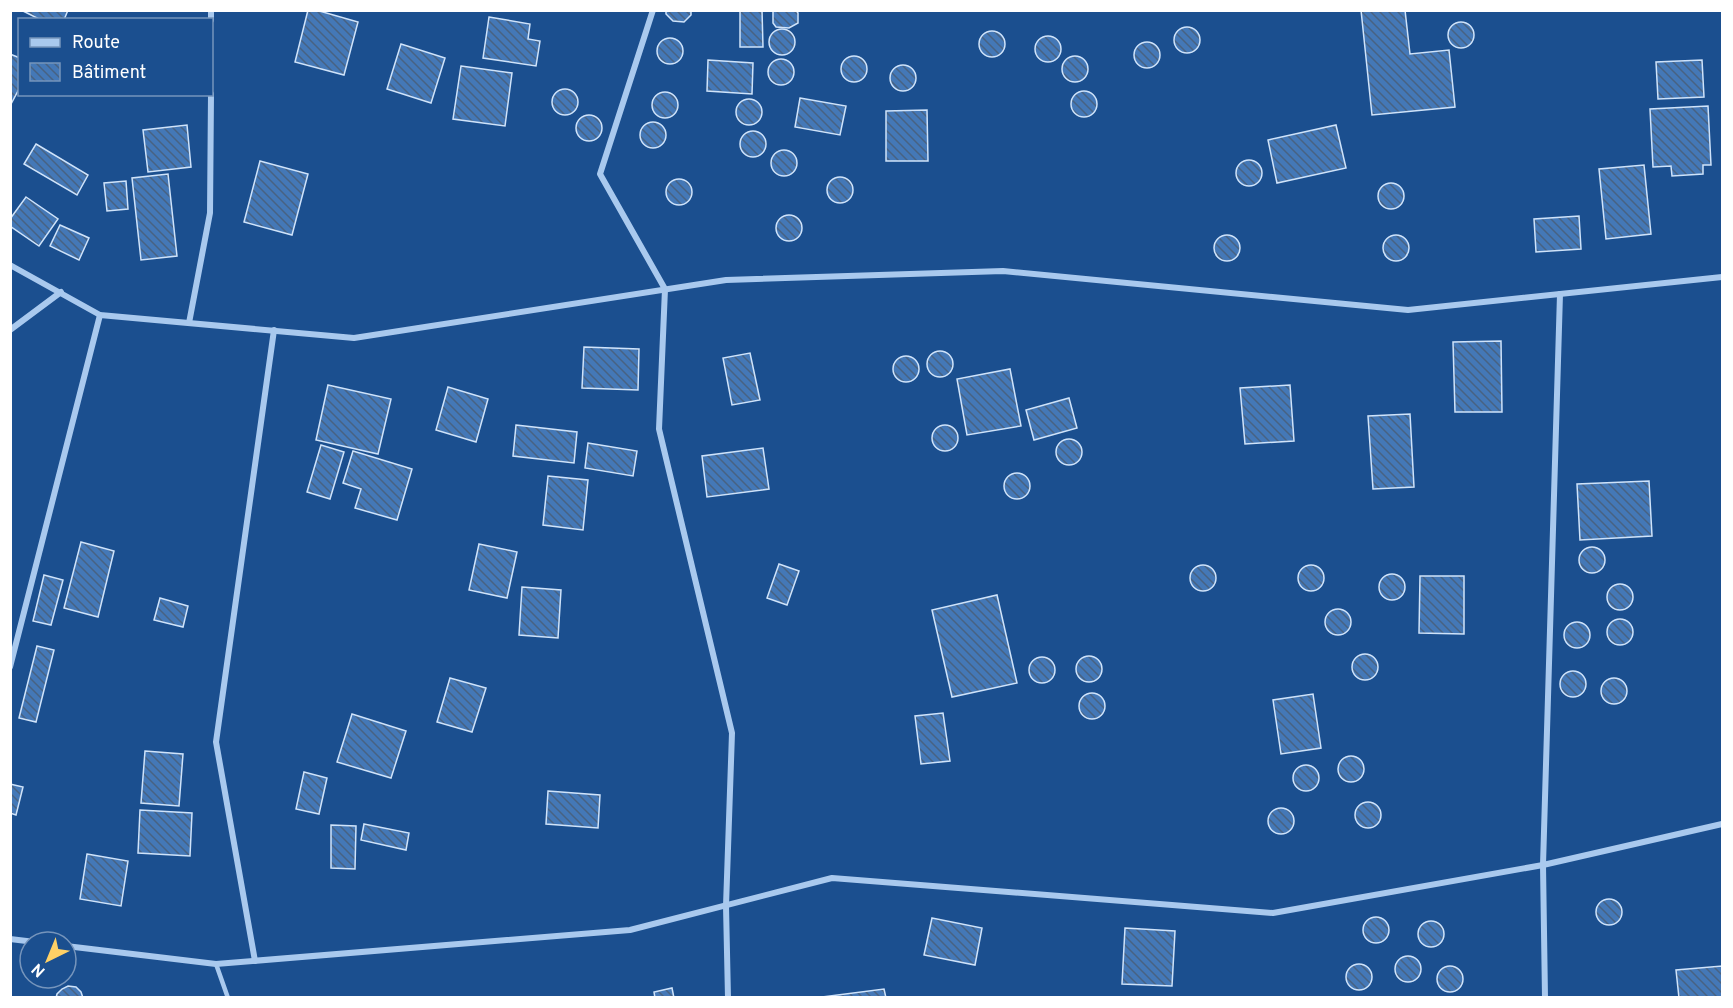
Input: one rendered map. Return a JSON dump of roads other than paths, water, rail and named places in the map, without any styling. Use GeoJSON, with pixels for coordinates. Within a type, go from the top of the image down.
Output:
{"type":"FeatureCollection","features":[{"type":"Feature","properties":{"kind":"street"},"geometry":{"type":"LineString","coordinates":[[653,10],[600,174],[665,289],[659,429],[732,733],[726,906],[728,998]]}},
{"type":"Feature","properties":{"kind":"street"},"geometry":{"type":"LineString","coordinates":[[189,323],[210,213],[211,96]]}},
{"type":"Feature","properties":{"kind":"street"},"geometry":{"type":"LineString","coordinates":[[10,264],[100,315],[354,338],[726,280],[1003,271],[1408,310],[1722,277]]}},
{"type":"Feature","properties":{"kind":"street"},"geometry":{"type":"LineString","coordinates":[[10,330],[61,292]]}},
{"type":"Feature","properties":{"kind":"street"},"geometry":{"type":"LineString","coordinates":[[1545,998],[1543,865],[1560,294]]}},
{"type":"Feature","properties":{"kind":"street"},"geometry":{"type":"LineString","coordinates":[[10,667],[100,315]]}},
{"type":"Feature","properties":{"kind":"street"},"geometry":{"type":"LineString","coordinates":[[255,961],[216,742],[274,330]]}},
{"type":"Feature","properties":{"kind":"street"},"geometry":{"type":"LineString","coordinates":[[78,947],[216,964],[630,930],[832,878],[1273,913],[1543,865],[1722,824]]}},
{"type":"Feature","properties":{"kind":"lane"},"geometry":{"type":"LineString","coordinates":[[216,964],[228,998]]}}]}
